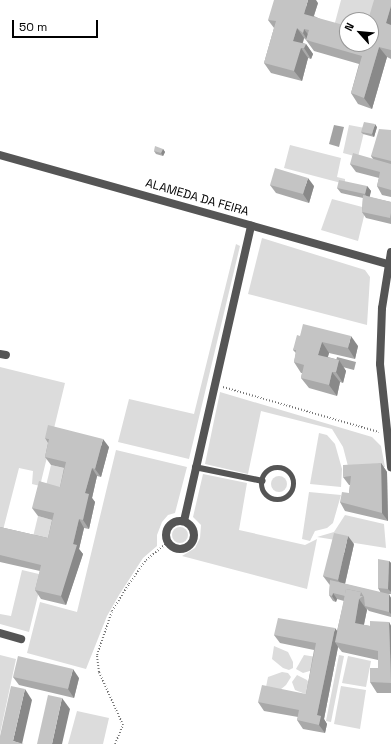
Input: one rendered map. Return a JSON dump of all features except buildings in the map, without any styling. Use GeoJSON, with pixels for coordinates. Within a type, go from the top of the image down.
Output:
{"type":"FeatureCollection","features":[{"type":"Feature","properties":{"kind":"street","name":"ALAMEDA DA FEIRA"},"geometry":{"type":"LineString","coordinates":[[0,155],[388,264]]}},
{"type":"Feature","properties":{"kind":"street"},"geometry":{"type":"LineString","coordinates":[[184,521],[251,225]]}},
{"type":"Feature","properties":{"kind":"street"},"geometry":{"type":"LineString","coordinates":[[391,252],[382,308],[380,364],[391,468]]}},
{"type":"Feature","properties":{"kind":"street"},"geometry":{"type":"LineString","coordinates":[[184,521],[194,530],[192,543],[180,549],[168,542],[166,533],[170,524],[184,521]]}},
{"type":"Feature","properties":{"kind":"street"},"geometry":{"type":"LineString","coordinates":[[0,633],[21,639]]}},
{"type":"Feature","properties":{"kind":"lane"},"geometry":{"type":"LineString","coordinates":[[195,467],[263,481]]}},
{"type":"Feature","properties":{"kind":"lane"},"geometry":{"type":"LineString","coordinates":[[283,469],[291,474],[294,486],[287,497],[278,500],[266,494],[263,481],[270,470],[283,469]]}},
{"type":"Feature","properties":{"kind":"path"},"geometry":{"type":"LineString","coordinates":[[215,385],[387,434]]}},
{"type":"Feature","properties":{"kind":"path"},"geometry":{"type":"LineString","coordinates":[[115,744],[123,725],[99,672],[97,655],[112,611],[146,560],[168,542]]}},
{"type":"Feature","properties":{"kind":"shaded area"},"geometry":{"type":"Polygon","coordinates":[[[341,0],[385,0],[379,18],[379,12],[339,12],[339,32],[333,30],[341,0]]]}},
{"type":"Feature","properties":{"kind":"shaded area"},"geometry":{"type":"Polygon","coordinates":[[[334,125],[344,127],[339,147],[329,144],[334,125]]]}},
{"type":"Feature","properties":{"kind":"shaded area"},"geometry":{"type":"Polygon","coordinates":[[[349,125],[365,128],[358,157],[343,153],[349,125]]]}},
{"type":"Feature","properties":{"kind":"shaded area"},"geometry":{"type":"Polygon","coordinates":[[[290,145],[341,158],[337,177],[345,179],[345,184],[284,168],[290,145]]]}},
{"type":"Feature","properties":{"kind":"shaded area"},"geometry":{"type":"Polygon","coordinates":[[[332,199],[366,208],[358,241],[321,230],[332,199]]]}},
{"type":"Feature","properties":{"kind":"shaded area"},"geometry":{"type":"Polygon","coordinates":[[[262,238],[365,270],[370,277],[367,325],[248,294],[262,238]]]}},
{"type":"Feature","properties":{"kind":"shaded area"},"geometry":{"type":"Polygon","coordinates":[[[236,244],[240,246],[189,459],[118,442],[129,399],[194,414],[236,244]]]}},
{"type":"Feature","properties":{"kind":"shaded area"},"geometry":{"type":"Polygon","coordinates":[[[337,357],[356,362],[354,370],[335,365],[337,357]]]}},
{"type":"Feature","properties":{"kind":"shaded area"},"geometry":{"type":"Polygon","coordinates":[[[0,367],[65,383],[40,486],[32,484],[33,471],[19,468],[2,534],[0,534],[0,367]]]}},
{"type":"Feature","properties":{"kind":"shaded area"},"geometry":{"type":"Polygon","coordinates":[[[220,392],[372,437],[381,446],[385,467],[349,470],[343,447],[332,429],[261,411],[248,474],[205,464],[220,392]]]}},
{"type":"Feature","properties":{"kind":"shaded area"},"geometry":{"type":"Polygon","coordinates":[[[319,433],[327,435],[335,444],[342,469],[341,487],[310,484],[319,433]]]}},
{"type":"Feature","properties":{"kind":"shaded area"},"geometry":{"type":"Polygon","coordinates":[[[116,450],[187,467],[175,513],[168,515],[162,522],[157,535],[157,546],[143,558],[107,616],[86,669],[27,653],[40,602],[77,612],[116,450]]]}},
{"type":"Feature","properties":{"kind":"shaded area"},"geometry":{"type":"Polygon","coordinates":[[[51,465],[72,470],[66,495],[45,490],[51,465]]]}},
{"type":"Feature","properties":{"kind":"shaded area"},"geometry":{"type":"Polygon","coordinates":[[[203,474],[247,483],[239,530],[305,545],[317,539],[307,589],[182,556],[195,548],[200,538],[201,525],[193,517],[203,474]]]}},
{"type":"Feature","properties":{"kind":"shaded area"},"geometry":{"type":"Polygon","coordinates":[[[276,476],[282,476],[287,481],[285,490],[282,492],[276,492],[271,487],[271,481],[276,476]]]}},
{"type":"Feature","properties":{"kind":"shaded area"},"geometry":{"type":"Polygon","coordinates":[[[309,492],[341,495],[333,523],[327,528],[315,531],[310,541],[302,539],[309,492]]]}},
{"type":"Feature","properties":{"kind":"shaded area"},"geometry":{"type":"Polygon","coordinates":[[[345,515],[384,524],[386,548],[317,537],[334,532],[345,515]]]}},
{"type":"Feature","properties":{"kind":"shaded area"},"geometry":{"type":"Polygon","coordinates":[[[38,516],[59,522],[53,547],[32,541],[38,516]]]}},
{"type":"Feature","properties":{"kind":"shaded area"},"geometry":{"type":"Polygon","coordinates":[[[177,527],[183,527],[188,532],[186,541],[183,543],[177,543],[172,538],[172,532],[177,527]]]}},
{"type":"Feature","properties":{"kind":"shaded area"},"geometry":{"type":"Polygon","coordinates":[[[22,570],[43,575],[29,632],[0,624],[0,614],[11,616],[22,570]]]}},
{"type":"Feature","properties":{"kind":"shaded area"},"geometry":{"type":"Polygon","coordinates":[[[274,646],[288,652],[293,662],[293,668],[289,670],[283,668],[272,659],[274,646]]]}},
{"type":"Feature","properties":{"kind":"shaded area"},"geometry":{"type":"Polygon","coordinates":[[[0,655],[16,659],[0,734],[0,655]]]}},
{"type":"Feature","properties":{"kind":"shaded area"},"geometry":{"type":"Polygon","coordinates":[[[304,655],[316,657],[313,670],[303,673],[296,669],[304,655]]]}},
{"type":"Feature","properties":{"kind":"shaded area"},"geometry":{"type":"Polygon","coordinates":[[[339,655],[344,656],[331,722],[326,721],[339,655]]]}},
{"type":"Feature","properties":{"kind":"shaded area"},"geometry":{"type":"Polygon","coordinates":[[[348,656],[371,661],[366,687],[342,683],[348,656]]]}},
{"type":"Feature","properties":{"kind":"shaded area"},"geometry":{"type":"Polygon","coordinates":[[[282,672],[288,673],[291,677],[286,685],[280,690],[266,687],[268,677],[282,672]]]}},
{"type":"Feature","properties":{"kind":"shaded area"},"geometry":{"type":"Polygon","coordinates":[[[297,675],[307,680],[310,685],[308,695],[295,690],[292,682],[297,675]]]}},
{"type":"Feature","properties":{"kind":"shaded area"},"geometry":{"type":"Polygon","coordinates":[[[341,686],[366,690],[360,729],[334,724],[341,686]]]}},
{"type":"Feature","properties":{"kind":"shaded area"},"geometry":{"type":"Polygon","coordinates":[[[77,711],[109,718],[103,744],[68,744],[77,711]]]}}]}
